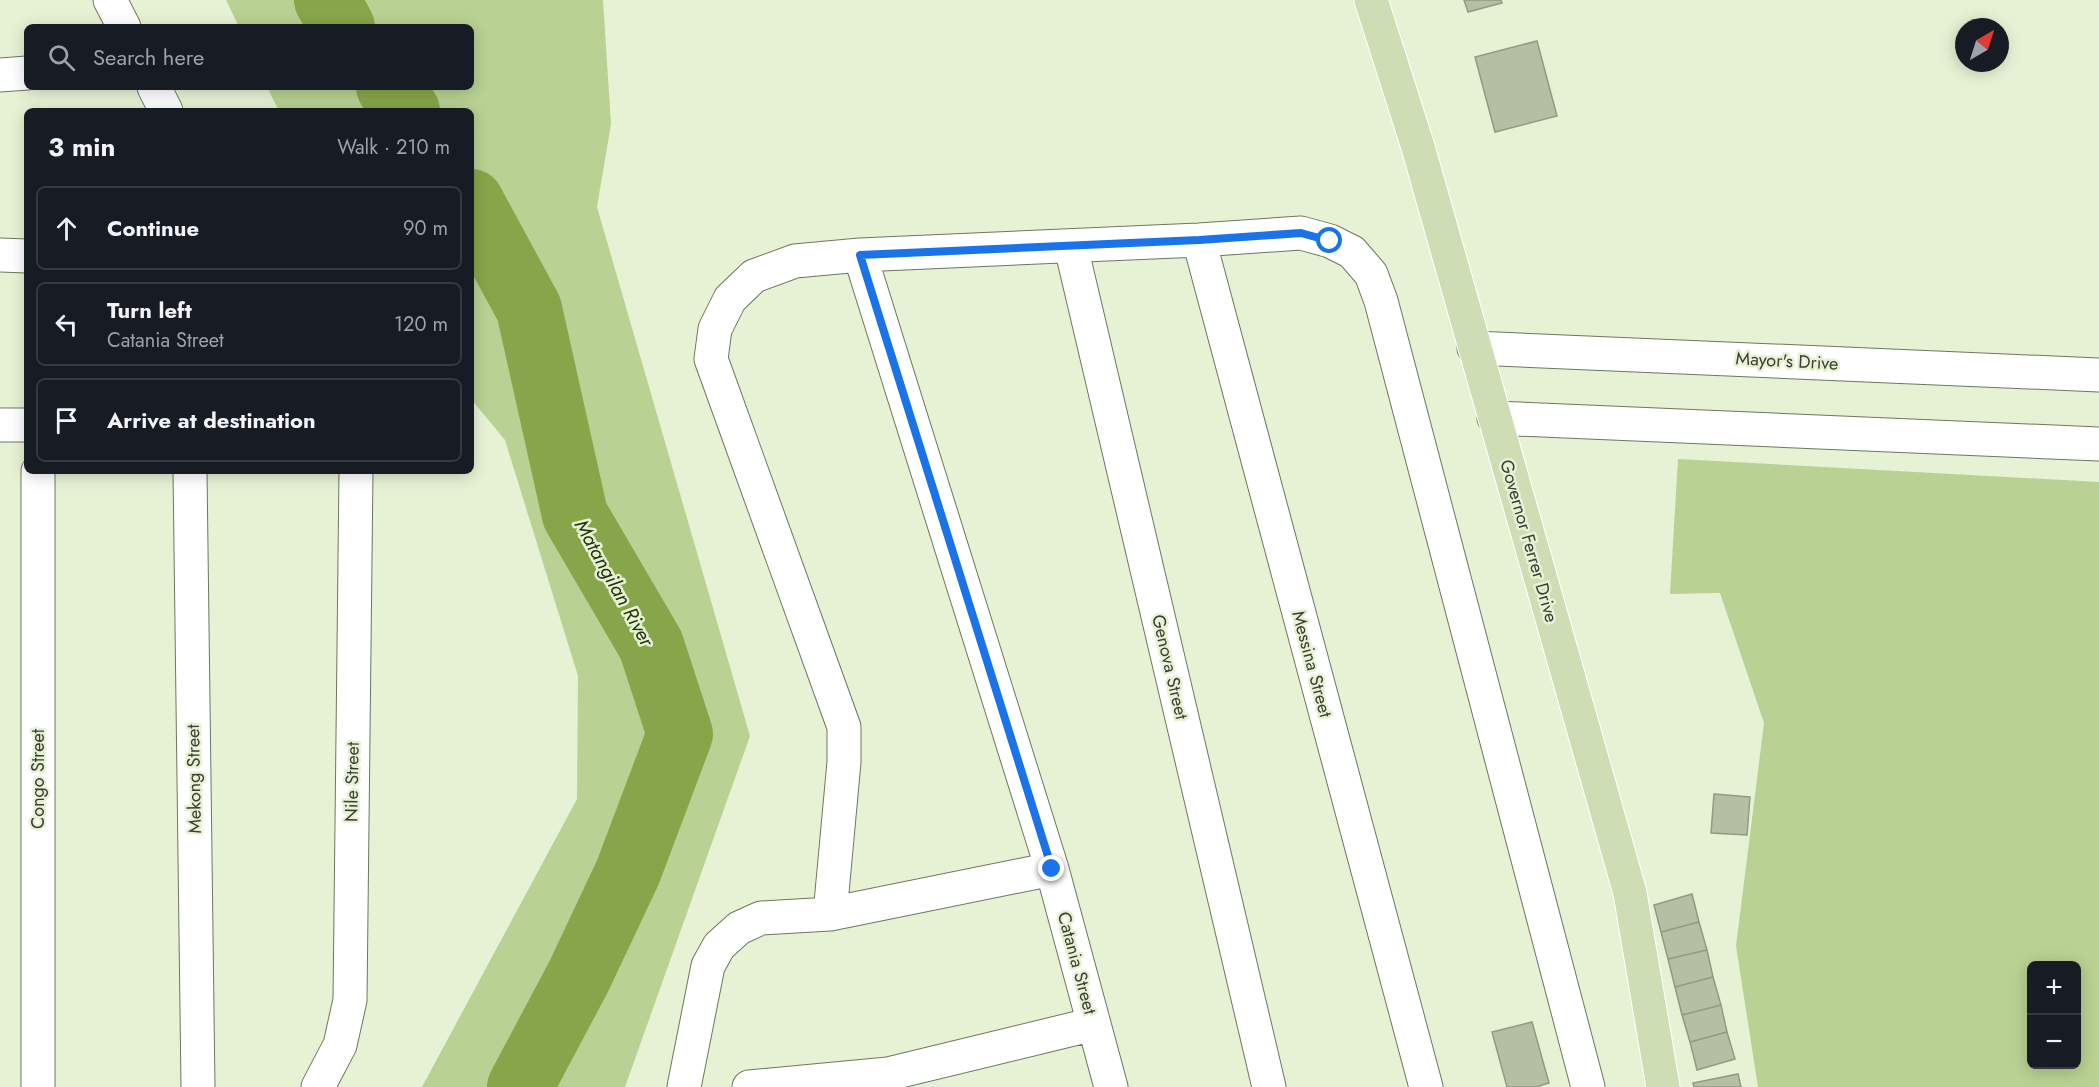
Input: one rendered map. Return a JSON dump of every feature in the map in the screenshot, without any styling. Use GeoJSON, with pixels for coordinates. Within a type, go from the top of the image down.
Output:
{"type":"FeatureCollection","features":[{"type":"Feature","properties":{"kind":"main road","name":"Governor Ferrer Drive"},"geometry":{"type":"LineString","coordinates":[[1371,0],[1418,147],[1630,893],[1663,1087]]}},
{"type":"Feature","properties":{"kind":"street"},"geometry":{"type":"LineString","coordinates":[[110,0],[122,24]]}},
{"type":"Feature","properties":{"kind":"street"},"geometry":{"type":"LineString","coordinates":[[0,75],[24,73]]}},
{"type":"Feature","properties":{"kind":"street"},"geometry":{"type":"LineString","coordinates":[[156,90],[164,108]]}},
{"type":"Feature","properties":{"kind":"street"},"geometry":{"type":"LineString","coordinates":[[830,914],[844,762],[844,727],[711,359],[715,329],[730,299],[754,276],[795,261],[860,255],[1071,247],[1301,233],[1330,241],[1352,252],[1371,274],[1381,301],[1588,1087]]}},
{"type":"Feature","properties":{"kind":"street","name":"Messina Street"},"geometry":{"type":"LineString","coordinates":[[1199,240],[1426,1087]]}},
{"type":"Feature","properties":{"kind":"street","name":"Genova Street"},"geometry":{"type":"LineString","coordinates":[[1071,247],[1269,1087]]}},
{"type":"Feature","properties":{"kind":"street"},"geometry":{"type":"LineString","coordinates":[[0,255],[24,256]]}},
{"type":"Feature","properties":{"kind":"street","name":"Catania Street"},"geometry":{"type":"LineString","coordinates":[[860,255],[1052,869],[1111,1087]]}},
{"type":"Feature","properties":{"kind":"street","name":"Mayor's Drive"},"geometry":{"type":"LineString","coordinates":[[1474,348],[2099,375]]}},
{"type":"Feature","properties":{"kind":"street"},"geometry":{"type":"LineString","coordinates":[[1494,418],[2099,444]]}},
{"type":"Feature","properties":{"kind":"street"},"geometry":{"type":"LineString","coordinates":[[0,425],[24,424]]}},
{"type":"Feature","properties":{"kind":"street","name":"Congo Street"},"geometry":{"type":"LineString","coordinates":[[38,474],[38,1087]]}},
{"type":"Feature","properties":{"kind":"street","name":"Mekong Street"},"geometry":{"type":"LineString","coordinates":[[190,474],[198,1087]]}},
{"type":"Feature","properties":{"kind":"street","name":"Nile Street"},"geometry":{"type":"LineString","coordinates":[[318,1087],[340,1045],[350,1000],[356,474]]}},
{"type":"Feature","properties":{"kind":"street"},"geometry":{"type":"LineString","coordinates":[[684,1087],[708,966],[719,946],[739,928],[761,918],[830,914],[1052,869]]}},
{"type":"Feature","properties":{"kind":"street"},"geometry":{"type":"LineString","coordinates":[[749,1087],[888,1074],[1094,1024]]}},
{"type":"Feature","properties":{"kind":"green space"},"geometry":{"type":"Polygon","coordinates":[[[226,0],[603,0],[611,124],[597,207],[750,736],[625,1087],[422,1087],[577,799],[578,676],[505,440],[474,403],[474,108],[278,108],[268,90],[474,90],[474,24],[238,24],[226,0]]]}},
{"type":"Feature","properties":{"kind":"green space"},"geometry":{"type":"Polygon","coordinates":[[[1678,459],[2099,482],[2099,1087],[1758,1087],[1736,946],[1764,723],[1720,593],[1670,594],[1678,459]]]}},
{"type":"Feature","properties":{"kind":"building"},"geometry":{"type":"Polygon","coordinates":[[[1464,0],[1501,0],[1502,3],[1468,12],[1464,0]]]}},
{"type":"Feature","properties":{"kind":"building"},"geometry":{"type":"Polygon","coordinates":[[[1537,41],[1557,116],[1495,132],[1475,57],[1537,41]]]}},
{"type":"Feature","properties":{"kind":"building"},"geometry":{"type":"Polygon","coordinates":[[[1714,794],[1750,797],[1747,835],[1711,833],[1714,794]]]}},
{"type":"Feature","properties":{"kind":"building"},"geometry":{"type":"Polygon","coordinates":[[[1692,894],[1699,922],[1661,932],[1654,905],[1692,894]]]}},
{"type":"Feature","properties":{"kind":"building"},"geometry":{"type":"Polygon","coordinates":[[[1699,922],[1707,950],[1668,959],[1661,932],[1699,922]]]}},
{"type":"Feature","properties":{"kind":"building"},"geometry":{"type":"Polygon","coordinates":[[[1707,950],[1713,977],[1675,987],[1668,959],[1707,950]]]}},
{"type":"Feature","properties":{"kind":"building"},"geometry":{"type":"Polygon","coordinates":[[[1713,977],[1721,1005],[1682,1015],[1675,987],[1713,977]]]}},
{"type":"Feature","properties":{"kind":"building"},"geometry":{"type":"Polygon","coordinates":[[[1721,1005],[1727,1032],[1690,1042],[1682,1015],[1721,1005]]]}},
{"type":"Feature","properties":{"kind":"building"},"geometry":{"type":"Polygon","coordinates":[[[1532,1022],[1549,1083],[1536,1087],[1507,1087],[1492,1032],[1532,1022]]]}},
{"type":"Feature","properties":{"kind":"building"},"geometry":{"type":"Polygon","coordinates":[[[1727,1032],[1735,1059],[1697,1070],[1690,1042],[1727,1032]]]}},
{"type":"Feature","properties":{"kind":"building"},"geometry":{"type":"Polygon","coordinates":[[[1738,1074],[1741,1087],[1694,1087],[1693,1083],[1738,1074]]]}},
{"type":"Feature","properties":{"kind":"waterway","name":"Matangilan River"},"geometry":{"type":"LineString","coordinates":[[327,0],[340,24]]}},
{"type":"Feature","properties":{"kind":"waterway","name":"Matangilan River"},"geometry":{"type":"LineString","coordinates":[[391,90],[405,108]]}},
{"type":"Feature","properties":{"kind":"waterway","name":"Matangilan River"},"geometry":{"type":"LineString","coordinates":[[474,208],[529,309],[575,515],[651,645],[680,734],[628,872],[579,976],[520,1087]]}},
{"type":"Feature","properties":{"kind":"route"},"geometry":{"type":"LineString","coordinates":[[1052,869],[860,255],[1071,247],[1301,233],[1330,241]]}}]}
